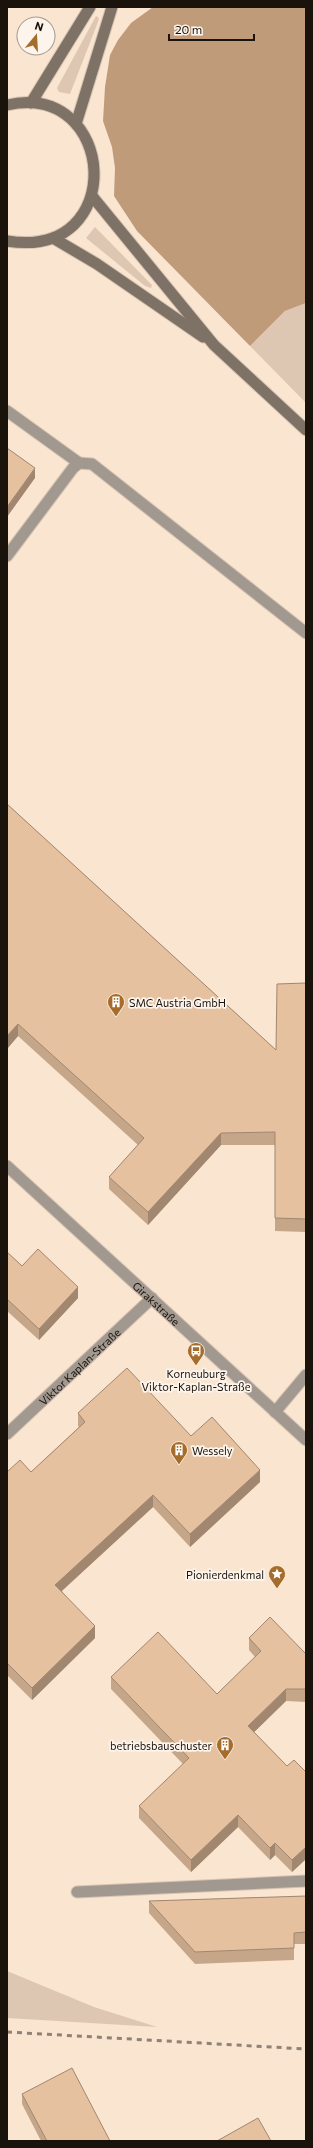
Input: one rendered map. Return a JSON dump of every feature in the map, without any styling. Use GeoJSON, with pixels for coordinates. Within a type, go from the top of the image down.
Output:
{"type":"FeatureCollection","features":[{"type":"Feature","properties":{"kind":"main road"},"geometry":{"type":"LineString","coordinates":[[31,103],[90,7]]}},
{"type":"Feature","properties":{"kind":"main road"},"geometry":{"type":"LineString","coordinates":[[76,124],[112,7]]}},
{"type":"Feature","properties":{"kind":"main road"},"geometry":{"type":"LineString","coordinates":[[7,106],[31,103],[48,106],[63,114],[76,124],[92,150],[95,165],[95,181],[92,196],[86,209],[66,230],[53,238],[30,244],[7,241]]}},
{"type":"Feature","properties":{"kind":"main road"},"geometry":{"type":"LineString","coordinates":[[92,196],[214,345],[306,430]]}},
{"type":"Feature","properties":{"kind":"main road"},"geometry":{"type":"LineString","coordinates":[[53,238],[97,264],[214,345]]}},
{"type":"Feature","properties":{"kind":"street"},"geometry":{"type":"LineString","coordinates":[[7,411],[79,463],[92,464],[306,633]]}},
{"type":"Feature","properties":{"kind":"street"},"geometry":{"type":"LineString","coordinates":[[7,556],[73,468],[79,463]]}},
{"type":"Feature","properties":{"kind":"street","name":"Girakstraße"},"geometry":{"type":"LineString","coordinates":[[7,1166],[306,1440]]}},
{"type":"Feature","properties":{"kind":"street","name":"Viktor Kaplan-Straße"},"geometry":{"type":"LineString","coordinates":[[7,1434],[152,1298]]}},
{"type":"Feature","properties":{"kind":"street"},"geometry":{"type":"LineString","coordinates":[[275,1412],[306,1375]]}},
{"type":"Feature","properties":{"kind":"street"},"geometry":{"type":"LineString","coordinates":[[78,1892],[306,1881]]}},
{"type":"Feature","properties":{"kind":"shaded area"},"geometry":{"type":"Polygon","coordinates":[[[153,7],[306,7],[306,303],[285,311],[250,346],[137,231],[114,196],[115,168],[112,147],[103,121],[105,87],[110,55],[118,40],[131,23],[153,7]]]}},
{"type":"Feature","properties":{"kind":"shaded area"},"geometry":{"type":"Polygon","coordinates":[[[96,16],[99,18],[98,22],[70,94],[59,92],[57,88],[96,16]]]}},
{"type":"Feature","properties":{"kind":"shaded area"},"geometry":{"type":"Polygon","coordinates":[[[95,227],[152,285],[151,288],[145,286],[86,238],[95,227]]]}},
{"type":"Feature","properties":{"kind":"shaded area"},"geometry":{"type":"Polygon","coordinates":[[[306,303],[306,403],[250,346],[285,311],[306,303]]]}},
{"type":"Feature","properties":{"kind":"shaded area"},"geometry":{"type":"Polygon","coordinates":[[[7,1971],[94,2007],[157,2027],[7,2018],[7,1971]]]}},
{"type":"Feature","properties":{"kind":"building"},"geometry":{"type":"Polygon","coordinates":[[[7,448],[35,468],[7,507],[7,448]]]}},
{"type":"Feature","properties":{"kind":"building","name":"SMC Austria GmbH"},"geometry":{"type":"Polygon","coordinates":[[[7,804],[276,1050],[277,984],[306,983],[306,1219],[275,1218],[275,1132],[221,1133],[148,1212],[109,1177],[144,1138],[18,1024],[7,1036],[7,804]]]}},
{"type":"Feature","properties":{"kind":"building"},"geometry":{"type":"Polygon","coordinates":[[[38,1249],[78,1287],[39,1329],[7,1299],[7,1252],[22,1266],[38,1249]]]}},
{"type":"Feature","properties":{"kind":"building"},"geometry":{"type":"Polygon","coordinates":[[[127,1368],[191,1436],[212,1417],[260,1470],[190,1534],[153,1495],[55,1585],[95,1626],[32,1688],[7,1663],[7,1472],[20,1460],[31,1472],[85,1422],[78,1413],[127,1368]]]}},
{"type":"Feature","properties":{"kind":"building","name":"betriebsbauschuster"},"geometry":{"type":"Polygon","coordinates":[[[270,1617],[306,1654],[306,1689],[286,1689],[248,1726],[287,1766],[294,1760],[306,1772],[306,1847],[292,1860],[275,1843],[270,1848],[238,1815],[191,1860],[139,1806],[189,1758],[111,1677],[158,1632],[217,1694],[261,1651],[249,1638],[270,1617]]]}},
{"type":"Feature","properties":{"kind":"building"},"geometry":{"type":"Polygon","coordinates":[[[306,1896],[306,1932],[294,1933],[294,1948],[195,1952],[149,1901],[306,1896]]]}},
{"type":"Feature","properties":{"kind":"building"},"geometry":{"type":"Polygon","coordinates":[[[72,2068],[110,2141],[47,2141],[22,2094],[72,2068]]]}},
{"type":"Feature","properties":{"kind":"building"},"geometry":{"type":"Polygon","coordinates":[[[258,2118],[271,2141],[217,2141],[258,2118]]]}},
{"type":"Feature","properties":{"kind":"railway"},"geometry":{"type":"LineString","coordinates":[[7,2032],[306,2049]]}},
{"type":"Feature","properties":{"kind":"place","name":"SMC Austria GmbH"},"geometry":{"type":"Point","coordinates":[116,1017]}},
{"type":"Feature","properties":{"kind":"place","name":"Korneuburg Viktor-Kaplan-Straße"},"geometry":{"type":"Point","coordinates":[196,1366]}},
{"type":"Feature","properties":{"kind":"place","name":"Wessely"},"geometry":{"type":"Point","coordinates":[179,1465]}},
{"type":"Feature","properties":{"kind":"place","name":"Pionierdenkmal"},"geometry":{"type":"Point","coordinates":[277,1589]}},
{"type":"Feature","properties":{"kind":"place","name":"betriebsbauschuster"},"geometry":{"type":"Point","coordinates":[225,1760]}}]}
